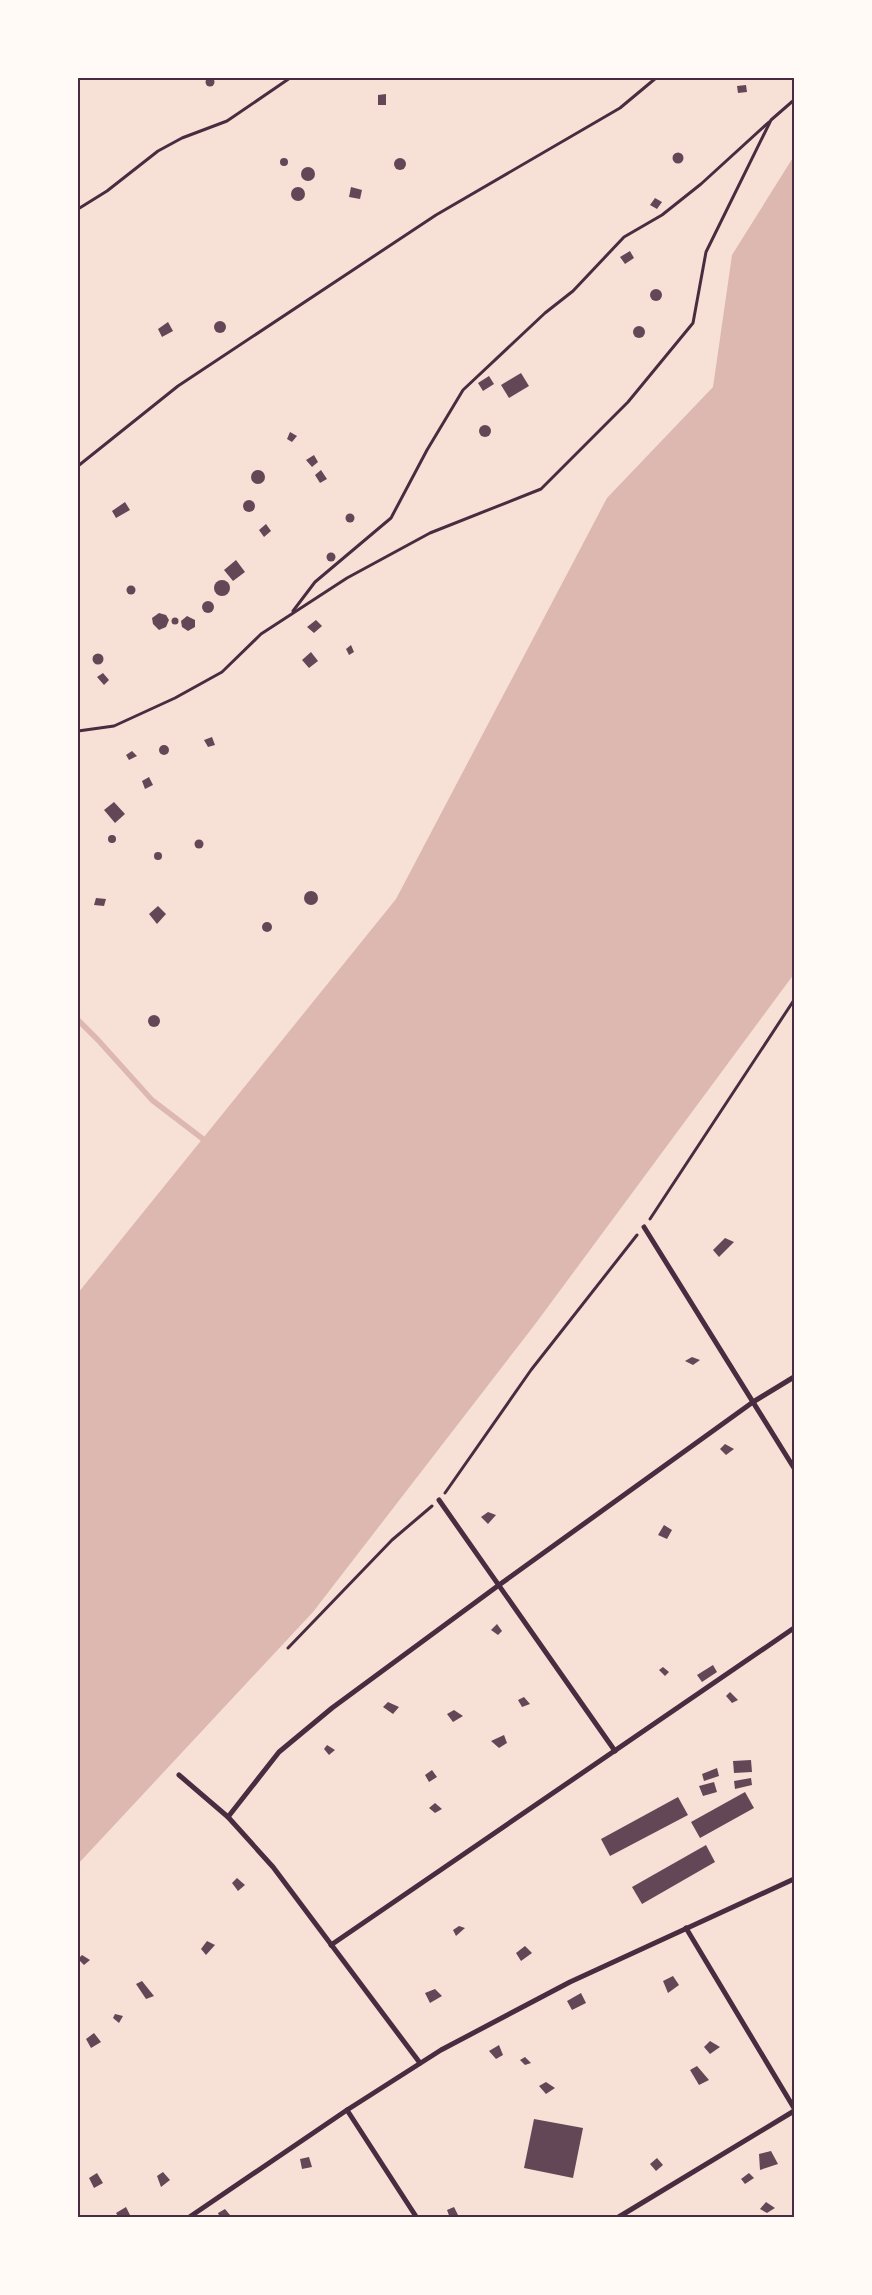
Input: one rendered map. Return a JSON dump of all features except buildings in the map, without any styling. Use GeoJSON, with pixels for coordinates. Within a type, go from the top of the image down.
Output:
{"type":"FeatureCollection","features":[{"type":"Feature","properties":{"kind":"street"},"geometry":{"type":"LineString","coordinates":[[644,1227],[794,1468]]}},
{"type":"Feature","properties":{"kind":"street"},"geometry":{"type":"LineString","coordinates":[[228,1817],[279,1752],[332,1708],[499,1585],[754,1402],[794,1377]]}},
{"type":"Feature","properties":{"kind":"street"},"geometry":{"type":"LineString","coordinates":[[440,1500],[616,1750]]}},
{"type":"Feature","properties":{"kind":"street"},"geometry":{"type":"LineString","coordinates":[[331,1945],[794,1628]]}},
{"type":"Feature","properties":{"kind":"street"},"geometry":{"type":"LineString","coordinates":[[179,1775],[228,1817],[273,1867],[420,2063]]}},
{"type":"Feature","properties":{"kind":"street"},"geometry":{"type":"LineString","coordinates":[[188,2218],[347,2110],[441,2050],[570,1982],[794,1879]]}},
{"type":"Feature","properties":{"kind":"street"},"geometry":{"type":"LineString","coordinates":[[617,2218],[794,2110],[686,1928]]}},
{"type":"Feature","properties":{"kind":"street"},"geometry":{"type":"LineString","coordinates":[[347,2110],[417,2218]]}},
{"type":"Feature","properties":{"kind":"path"},"geometry":{"type":"LineString","coordinates":[[78,209],[106,192],[158,151],[182,138],[227,121],[290,78]]}},
{"type":"Feature","properties":{"kind":"path"},"geometry":{"type":"LineString","coordinates":[[78,466],[178,386],[436,215],[620,108],[656,78]]}},
{"type":"Feature","properties":{"kind":"path"},"geometry":{"type":"LineString","coordinates":[[292,614],[315,582],[391,518],[427,450],[463,390],[545,313],[573,291],[624,237],[662,216],[701,184],[794,100]]}},
{"type":"Feature","properties":{"kind":"path"},"geometry":{"type":"LineString","coordinates":[[78,731],[114,726],[182,694],[222,672],[260,634],[348,578],[430,533],[541,489],[628,402],[693,322],[706,252],[772,120]]}},
{"type":"Feature","properties":{"kind":"path"},"geometry":{"type":"LineString","coordinates":[[288,1648],[392,1540],[440,1500],[531,1370],[644,1227],[794,1000]]}},
{"type":"Feature","properties":{"kind":"shaded area"},"geometry":{"type":"Polygon","coordinates":[[[794,156],[794,974],[536,1323],[313,1612],[78,1864],[78,1293],[396,899],[607,498],[713,387],[732,255],[794,156]]]}},
{"type":"Feature","properties":{"kind":"waterway"},"geometry":{"type":"LineString","coordinates":[[78,1020],[152,1100],[203,1139]]}}]}
